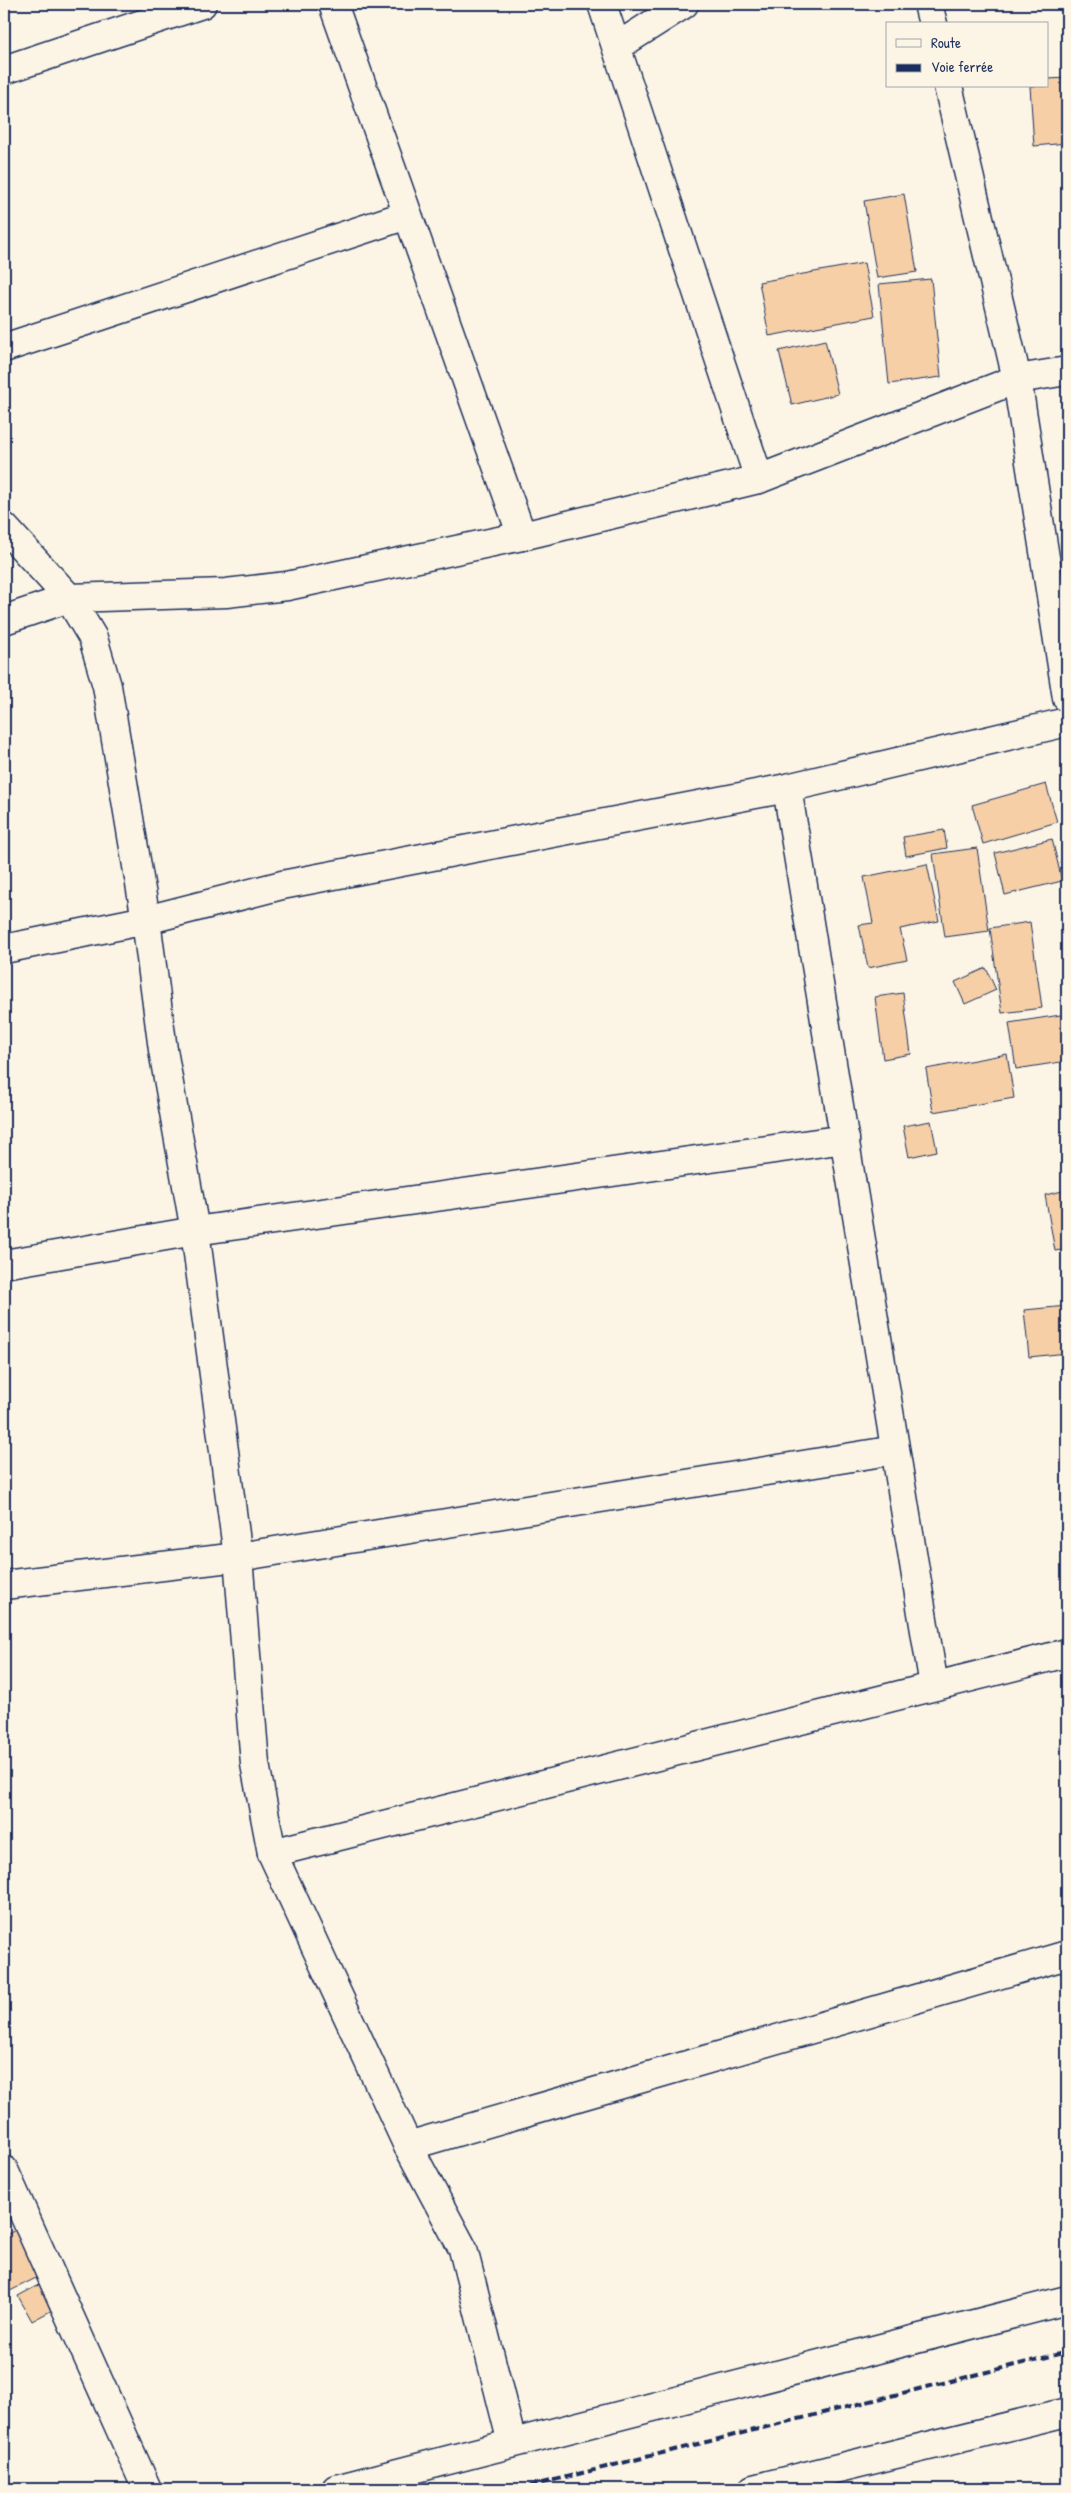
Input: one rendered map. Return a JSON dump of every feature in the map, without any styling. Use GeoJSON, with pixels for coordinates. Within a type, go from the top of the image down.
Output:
{"type":"FeatureCollection","features":[{"type":"Feature","properties":{"kind":"street"},"geometry":{"type":"LineString","coordinates":[[4,70],[202,4]]}},
{"type":"Feature","properties":{"kind":"street"},"geometry":{"type":"LineString","coordinates":[[333,4],[522,536]]}},
{"type":"Feature","properties":{"kind":"street"},"geometry":{"type":"LineString","coordinates":[[602,4],[618,46],[760,479]]}},
{"type":"Feature","properties":{"kind":"street"},"geometry":{"type":"LineString","coordinates":[[618,46],[684,4]]}},
{"type":"Feature","properties":{"kind":"street"},"geometry":{"type":"LineString","coordinates":[[928,4],[932,22]]}},
{"type":"Feature","properties":{"kind":"street"},"geometry":{"type":"LineString","coordinates":[[948,88],[1017,379],[1067,698]]}},
{"type":"Feature","properties":{"kind":"street"},"geometry":{"type":"LineString","coordinates":[[4,348],[407,214]]}},
{"type":"Feature","properties":{"kind":"street"},"geometry":{"type":"LineString","coordinates":[[4,620],[69,598],[226,593],[287,586],[522,536],[760,479],[1017,379],[1067,371]]}},
{"type":"Feature","properties":{"kind":"street"},"geometry":{"type":"LineString","coordinates":[[4,528],[69,598],[93,638],[107,686],[146,920],[163,1050],[195,1231],[238,1557],[255,1764],[272,1853],[408,2146],[463,2249],[512,2443]]}},
{"type":"Feature","properties":{"kind":"street"},"geometry":{"type":"LineString","coordinates":[[4,949],[146,920],[282,886],[787,788],[1067,722]]}},
{"type":"Feature","properties":{"kind":"street"},"geometry":{"type":"LineString","coordinates":[[787,788],[934,1686]]}},
{"type":"Feature","properties":{"kind":"street"},"geometry":{"type":"LineString","coordinates":[[4,1264],[195,1231],[845,1139]]}},
{"type":"Feature","properties":{"kind":"street"},"geometry":{"type":"LineString","coordinates":[[4,1585],[238,1557],[895,1450]]}},
{"type":"Feature","properties":{"kind":"street"},"geometry":{"type":"LineString","coordinates":[[272,1853],[1067,1653]]}},
{"type":"Feature","properties":{"kind":"street"},"geometry":{"type":"LineString","coordinates":[[408,2146],[1067,1955]]}},
{"type":"Feature","properties":{"kind":"street"},"geometry":{"type":"LineString","coordinates":[[4,2170],[148,2489]]}},
{"type":"Feature","properties":{"kind":"street"},"geometry":{"type":"LineString","coordinates":[[336,2489],[1067,2300]]}},
{"type":"Feature","properties":{"kind":"street"},"geometry":{"type":"LineString","coordinates":[[753,2489],[1067,2412]]}},
{"type":"Feature","properties":{"kind":"building"},"geometry":{"type":"Polygon","coordinates":[[[1067,78],[1067,143],[1034,146],[1030,88],[1048,88],[1048,79],[1067,78]]]}},
{"type":"Feature","properties":{"kind":"building"},"geometry":{"type":"Polygon","coordinates":[[[904,194],[917,272],[877,278],[864,201],[904,194]]]}},
{"type":"Feature","properties":{"kind":"building"},"geometry":{"type":"Polygon","coordinates":[[[864,263],[874,316],[769,336],[759,282],[864,263]]]}},
{"type":"Feature","properties":{"kind":"building"},"geometry":{"type":"Polygon","coordinates":[[[931,279],[941,377],[889,384],[879,284],[931,279]]]}},
{"type":"Feature","properties":{"kind":"building"},"geometry":{"type":"Polygon","coordinates":[[[825,340],[838,394],[792,405],[779,351],[825,340]]]}},
{"type":"Feature","properties":{"kind":"building"},"geometry":{"type":"Polygon","coordinates":[[[1046,784],[1057,822],[983,844],[972,805],[1046,784]]]}},
{"type":"Feature","properties":{"kind":"building"},"geometry":{"type":"Polygon","coordinates":[[[944,830],[947,848],[906,856],[903,837],[944,830]]]}},
{"type":"Feature","properties":{"kind":"building"},"geometry":{"type":"Polygon","coordinates":[[[1052,839],[1062,881],[1005,895],[995,853],[1052,839]]]}},
{"type":"Feature","properties":{"kind":"building"},"geometry":{"type":"Polygon","coordinates":[[[977,848],[989,931],[945,937],[933,854],[977,848]]]}},
{"type":"Feature","properties":{"kind":"building"},"geometry":{"type":"Polygon","coordinates":[[[927,864],[939,921],[900,929],[907,960],[868,968],[859,925],[873,923],[864,877],[927,864]]]}},
{"type":"Feature","properties":{"kind":"building"},"geometry":{"type":"Polygon","coordinates":[[[1030,922],[1042,1008],[1002,1013],[990,928],[1030,922]]]}},
{"type":"Feature","properties":{"kind":"building"},"geometry":{"type":"Polygon","coordinates":[[[986,968],[996,990],[965,1004],[955,982],[986,968]]]}},
{"type":"Feature","properties":{"kind":"building"},"geometry":{"type":"Polygon","coordinates":[[[903,993],[911,1054],[883,1059],[875,997],[903,993]]]}},
{"type":"Feature","properties":{"kind":"building"},"geometry":{"type":"Polygon","coordinates":[[[1067,1014],[1067,1061],[1016,1069],[1009,1023],[1067,1014]]]}},
{"type":"Feature","properties":{"kind":"building"},"geometry":{"type":"Polygon","coordinates":[[[1007,1054],[1014,1098],[933,1112],[926,1069],[1007,1054]]]}},
{"type":"Feature","properties":{"kind":"building"},"geometry":{"type":"Polygon","coordinates":[[[931,1121],[937,1151],[909,1157],[903,1126],[931,1121]]]}},
{"type":"Feature","properties":{"kind":"building"},"geometry":{"type":"Polygon","coordinates":[[[1067,1190],[1067,1249],[1055,1251],[1045,1195],[1067,1190]]]}},
{"type":"Feature","properties":{"kind":"building"},"geometry":{"type":"Polygon","coordinates":[[[1067,1306],[1067,1353],[1029,1357],[1024,1310],[1067,1306]]]}},
{"type":"Feature","properties":{"kind":"building"},"geometry":{"type":"Polygon","coordinates":[[[27,2224],[50,2271],[4,2294],[4,2236],[27,2224]]]}},
{"type":"Feature","properties":{"kind":"building"},"geometry":{"type":"Polygon","coordinates":[[[57,2275],[71,2300],[32,2321],[18,2296],[57,2275]]]}},
{"type":"Feature","properties":{"kind":"railway"},"geometry":{"type":"LineString","coordinates":[[518,2489],[1067,2352]]}}]}
